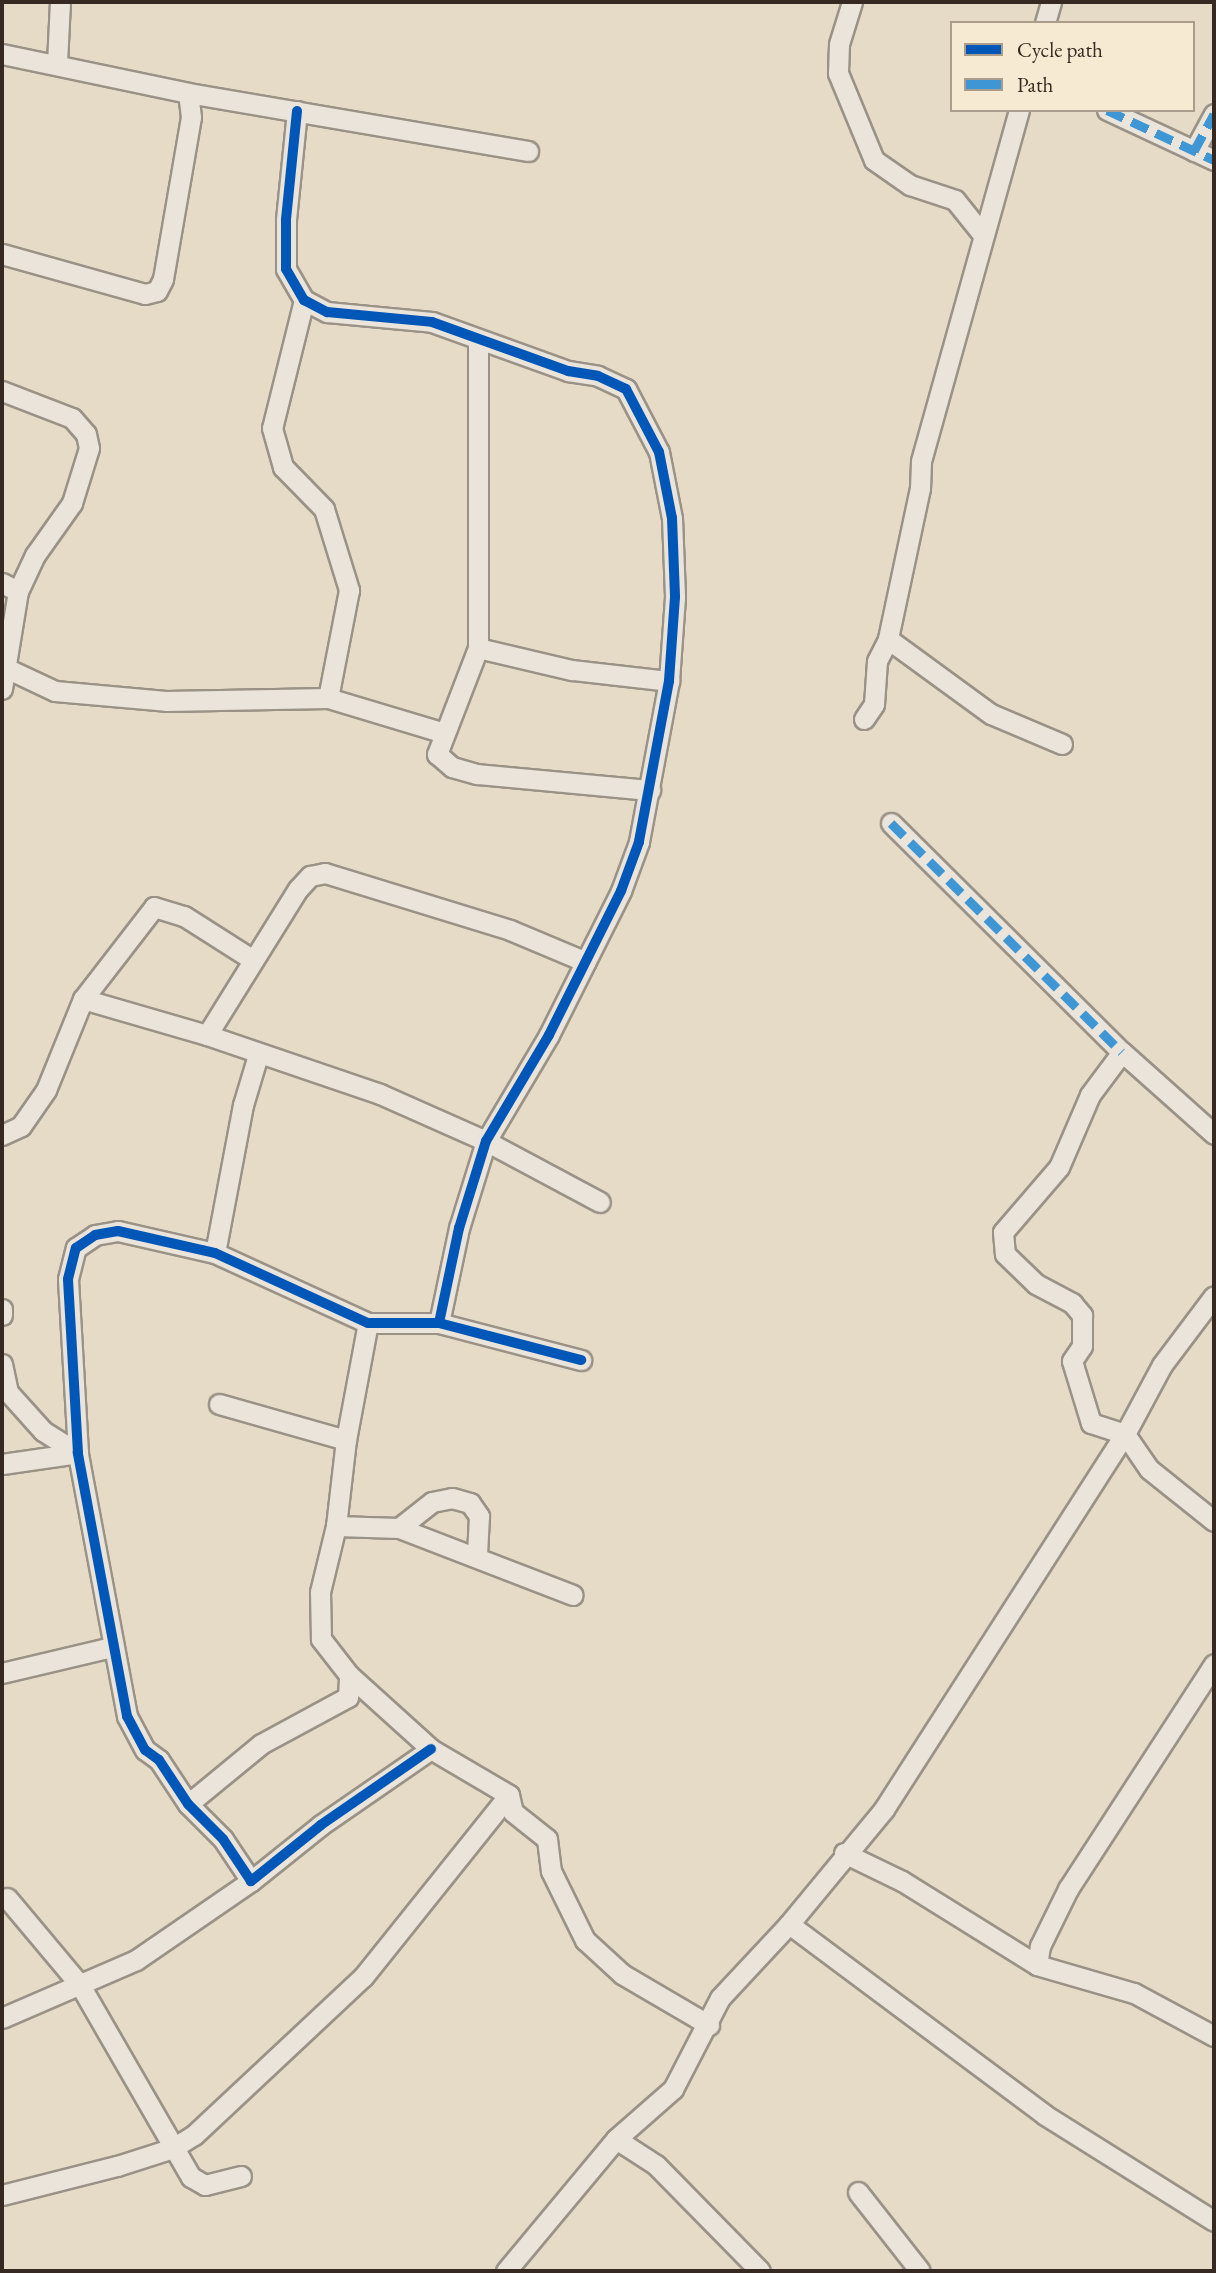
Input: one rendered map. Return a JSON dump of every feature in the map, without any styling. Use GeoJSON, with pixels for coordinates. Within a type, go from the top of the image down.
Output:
{"type":"FeatureCollection","features":[{"type":"Feature","properties":{"kind":"street"},"geometry":{"type":"LineString","coordinates":[[57,63],[60,2]]}},
{"type":"Feature","properties":{"kind":"street"},"geometry":{"type":"LineString","coordinates":[[852,2],[839,44],[838,73],[874,160],[910,185],[955,200],[982,235]]}},
{"type":"Feature","properties":{"kind":"street"},"geometry":{"type":"LineString","coordinates":[[1046,21],[1051,2]]}},
{"type":"Feature","properties":{"kind":"street"},"geometry":{"type":"LineString","coordinates":[[2,54],[57,63],[188,93],[528,151]]}},
{"type":"Feature","properties":{"kind":"street"},"geometry":{"type":"LineString","coordinates":[[2,254],[145,294],[157,291],[163,279],[191,117],[188,93]]}},
{"type":"Feature","properties":{"kind":"street"},"geometry":{"type":"LineString","coordinates":[[297,111],[286,220],[286,269],[304,300],[327,312],[432,322],[478,341],[598,376],[626,390],[643,415],[659,452],[672,518],[675,597],[669,681],[650,790],[630,866],[549,1035],[486,1141],[459,1228],[439,1323]]}},
{"type":"Feature","properties":{"kind":"street"},"geometry":{"type":"LineString","coordinates":[[864,719],[874,704],[877,661],[888,639],[920,488],[921,461],[1018,112]]}},
{"type":"Feature","properties":{"kind":"street"},"geometry":{"type":"LineString","coordinates":[[1111,112],[1214,160]]}},
{"type":"Feature","properties":{"kind":"street"},"geometry":{"type":"LineString","coordinates":[[1194,151],[1214,114]]}},
{"type":"Feature","properties":{"kind":"street"},"geometry":{"type":"LineString","coordinates":[[304,300],[272,428],[282,467],[324,509],[349,590],[328,698]]}},
{"type":"Feature","properties":{"kind":"street"},"geometry":{"type":"LineString","coordinates":[[478,341],[478,648],[437,754],[452,766],[477,774],[650,790]]}},
{"type":"Feature","properties":{"kind":"street"},"geometry":{"type":"LineString","coordinates":[[2,391],[72,418],[86,434],[89,448],[72,503],[10,587],[8,669],[2,689]]}},
{"type":"Feature","properties":{"kind":"street"},"geometry":{"type":"LineString","coordinates":[[888,639],[991,714],[1062,744]]}},
{"type":"Feature","properties":{"kind":"street"},"geometry":{"type":"LineString","coordinates":[[478,648],[572,670],[669,681]]}},
{"type":"Feature","properties":{"kind":"street"},"geometry":{"type":"LineString","coordinates":[[8,669],[55,691],[166,701],[328,698],[445,733]]}},
{"type":"Feature","properties":{"kind":"street"},"geometry":{"type":"LineString","coordinates":[[891,823],[1122,1052],[1214,1134]]}},
{"type":"Feature","properties":{"kind":"street"},"geometry":{"type":"LineString","coordinates":[[207,1035],[298,888],[310,876],[325,873],[510,930],[586,962]]}},
{"type":"Feature","properties":{"kind":"street"},"geometry":{"type":"LineString","coordinates":[[2,1135],[21,1126],[46,1090],[83,999],[154,906],[184,916],[253,960]]}},
{"type":"Feature","properties":{"kind":"street"},"geometry":{"type":"LineString","coordinates":[[83,999],[207,1035],[258,1055],[380,1094],[486,1141],[600,1202]]}},
{"type":"Feature","properties":{"kind":"street"},"geometry":{"type":"LineString","coordinates":[[1122,1052],[1090,1095],[1059,1167],[1003,1232],[1005,1254],[1036,1284],[1072,1303],[1082,1315],[1082,1346],[1072,1361],[1091,1423],[1125,1434],[1149,1469],[1214,1521]]}},
{"type":"Feature","properties":{"kind":"street"},"geometry":{"type":"LineString","coordinates":[[215,1254],[243,1104],[258,1055]]}},
{"type":"Feature","properties":{"kind":"street"},"geometry":{"type":"LineString","coordinates":[[251,1881],[223,1839],[188,1804],[159,1760],[145,1750],[127,1716],[112,1647],[78,1453],[68,1279],[76,1248],[95,1234],[118,1231],[215,1254],[368,1323],[439,1323],[581,1360]]}},
{"type":"Feature","properties":{"kind":"street"},"geometry":{"type":"LineString","coordinates":[[506,2271],[616,2139],[673,2089],[709,2025],[720,1998],[789,1924],[844,1853],[884,1809],[1125,1434],[1162,1365],[1214,1296]]}},
{"type":"Feature","properties":{"kind":"street"},"geometry":{"type":"LineString","coordinates":[[2,1310],[2,1315]]}},
{"type":"Feature","properties":{"kind":"street"},"geometry":{"type":"LineString","coordinates":[[368,1323],[346,1440],[336,1526],[320,1592],[321,1639],[349,1675],[431,1749],[509,1795],[513,1812],[547,1839],[551,1871],[584,1940],[622,1974],[709,2025]]}},
{"type":"Feature","properties":{"kind":"street"},"geometry":{"type":"LineString","coordinates":[[2,1364],[8,1392],[43,1431],[78,1453]]}},
{"type":"Feature","properties":{"kind":"street"},"geometry":{"type":"LineString","coordinates":[[219,1404],[346,1440]]}},
{"type":"Feature","properties":{"kind":"street"},"geometry":{"type":"LineString","coordinates":[[2,1464],[78,1453]]}},
{"type":"Feature","properties":{"kind":"street"},"geometry":{"type":"LineString","coordinates":[[400,1528],[432,1502],[452,1498],[470,1503],[478,1516],[477,1555]]}},
{"type":"Feature","properties":{"kind":"street"},"geometry":{"type":"LineString","coordinates":[[336,1526],[400,1528],[477,1555],[573,1595]]}},
{"type":"Feature","properties":{"kind":"street"},"geometry":{"type":"LineString","coordinates":[[2,1673],[112,1647]]}},
{"type":"Feature","properties":{"kind":"street"},"geometry":{"type":"LineString","coordinates":[[1037,1965],[1040,1946],[1068,1889],[1214,1664]]}},
{"type":"Feature","properties":{"kind":"street"},"geometry":{"type":"LineString","coordinates":[[188,1804],[261,1744],[348,1697],[349,1675]]}},
{"type":"Feature","properties":{"kind":"street"},"geometry":{"type":"LineString","coordinates":[[2,2018],[136,1960],[251,1881],[321,1825],[431,1749]]}},
{"type":"Feature","properties":{"kind":"street"},"geometry":{"type":"LineString","coordinates":[[2,2195],[173,2148],[194,2135],[363,1977],[509,1795]]}},
{"type":"Feature","properties":{"kind":"street"},"geometry":{"type":"LineString","coordinates":[[844,1853],[902,1881],[1037,1965],[1134,1993],[1214,2036]]}},
{"type":"Feature","properties":{"kind":"street"},"geometry":{"type":"LineString","coordinates":[[7,1898],[80,1985],[191,2177],[205,2185],[241,2176]]}},
{"type":"Feature","properties":{"kind":"street"},"geometry":{"type":"LineString","coordinates":[[789,1924],[1045,2115],[1214,2221]]}},
{"type":"Feature","properties":{"kind":"street"},"geometry":{"type":"LineString","coordinates":[[616,2139],[656,2165],[760,2271]]}},
{"type":"Feature","properties":{"kind":"street"},"geometry":{"type":"LineString","coordinates":[[858,2192],[920,2271]]}},
{"type":"Feature","properties":{"kind":"marked path"},"geometry":{"type":"LineString","coordinates":[[1111,112],[1214,160]]}},
{"type":"Feature","properties":{"kind":"marked path"},"geometry":{"type":"LineString","coordinates":[[1194,151],[1214,114]]}},
{"type":"Feature","properties":{"kind":"marked path"},"geometry":{"type":"LineString","coordinates":[[891,823],[1122,1052]]}},
{"type":"Feature","properties":{"kind":"cycle path"},"geometry":{"type":"LineString","coordinates":[[297,111],[286,220],[286,269],[304,300],[327,312],[432,322],[568,371],[598,376],[626,389],[659,452],[672,518],[675,597],[669,681],[639,842],[621,891],[549,1035],[486,1141],[459,1228],[439,1323]]}},
{"type":"Feature","properties":{"kind":"cycle path"},"geometry":{"type":"LineString","coordinates":[[431,1749],[321,1825],[251,1881],[223,1839],[188,1804],[159,1760],[145,1750],[127,1716],[78,1453],[68,1279],[76,1248],[95,1235],[118,1231],[215,1253],[368,1323],[439,1323],[581,1360]]}}]}
